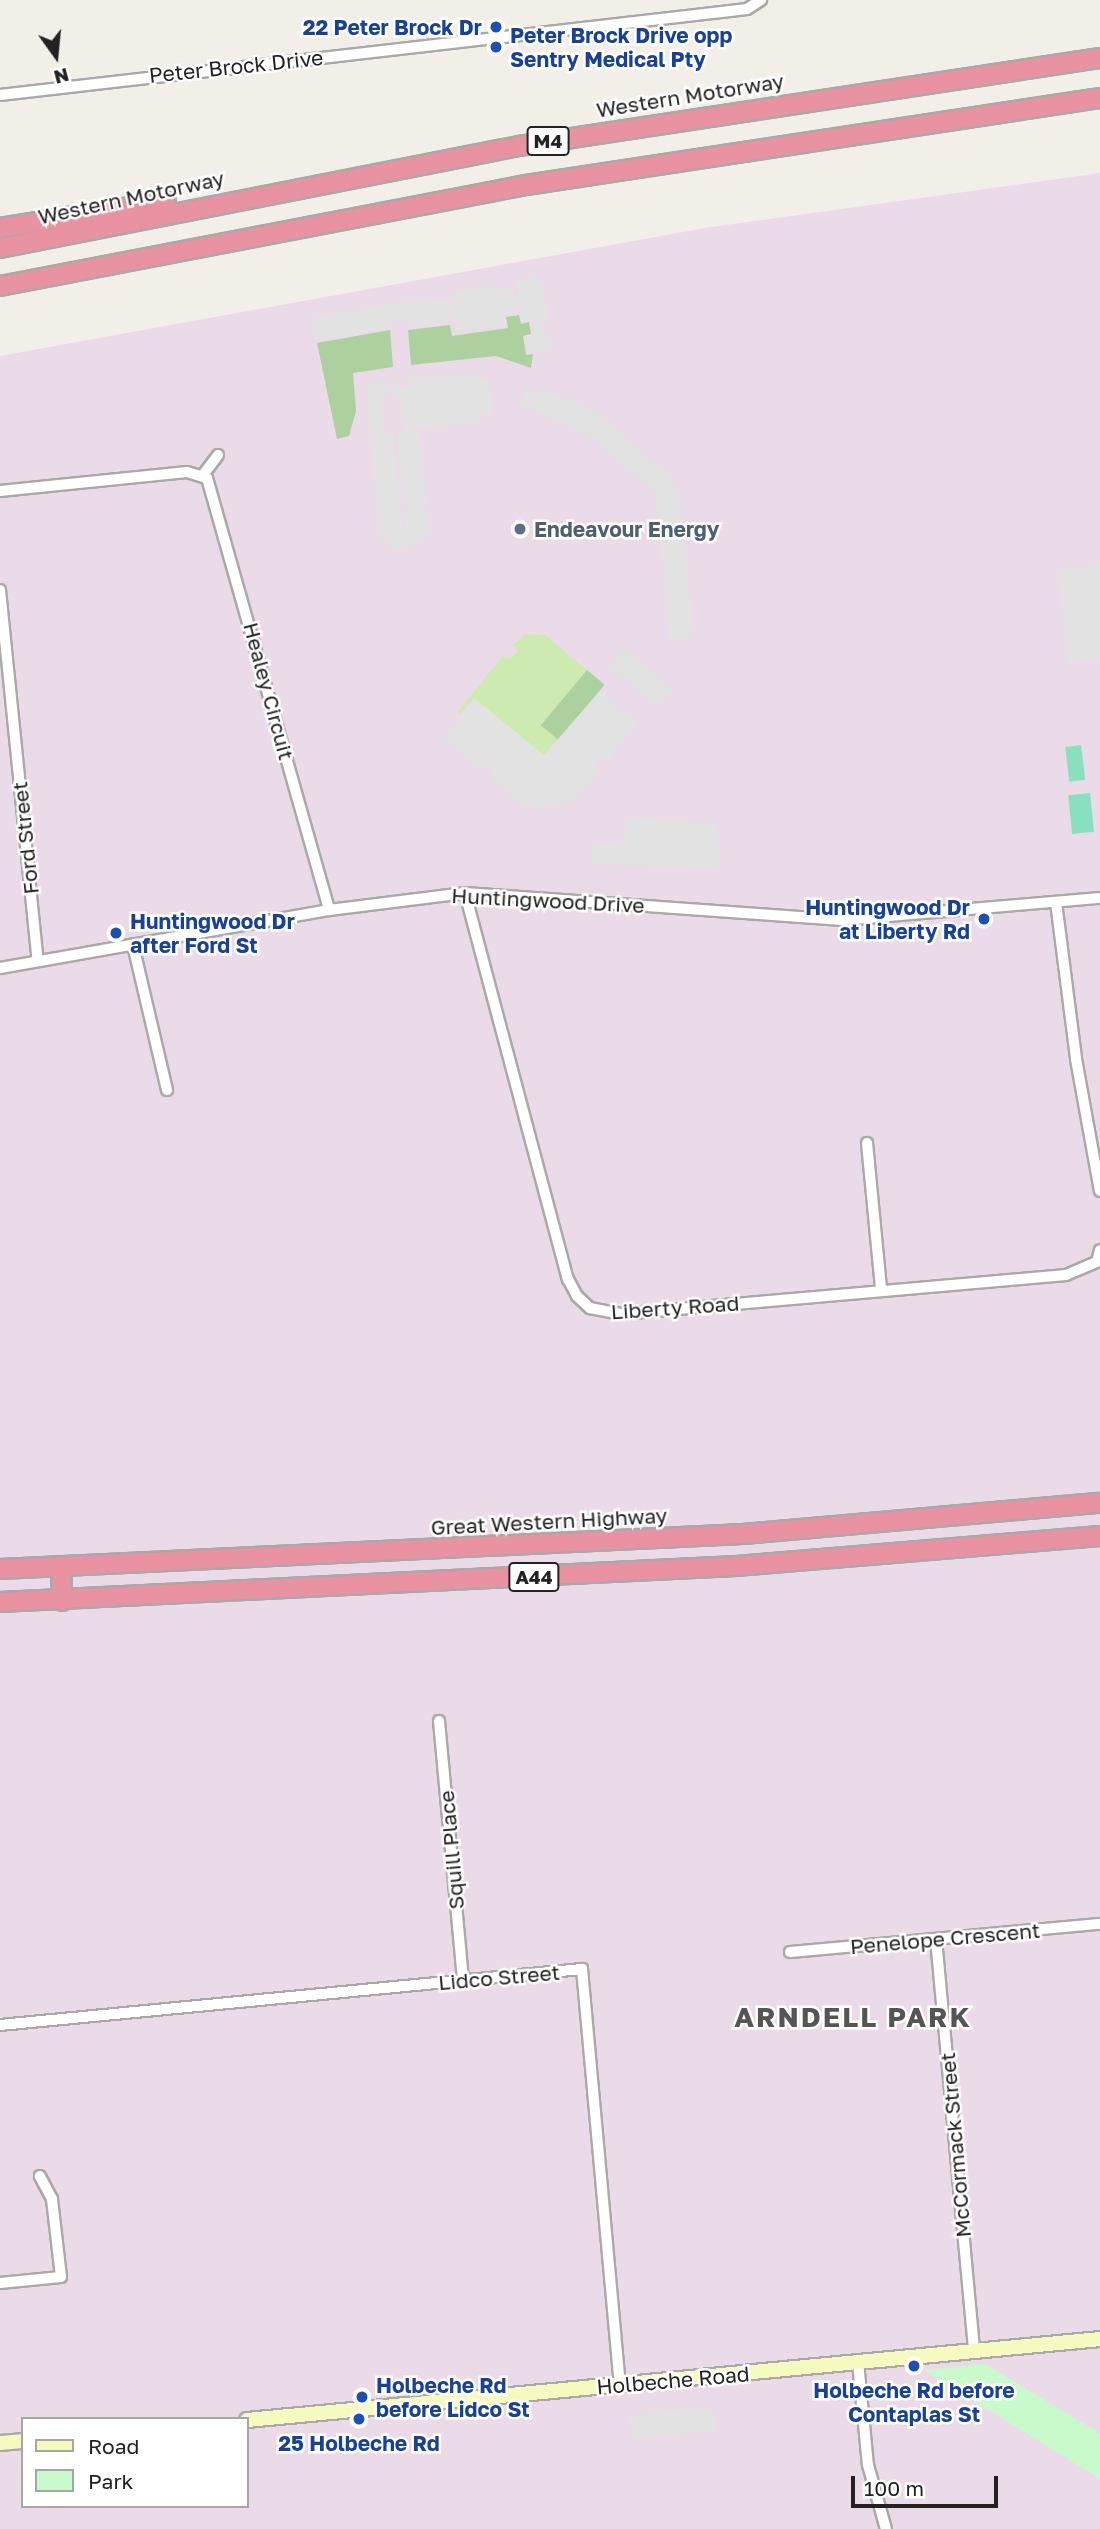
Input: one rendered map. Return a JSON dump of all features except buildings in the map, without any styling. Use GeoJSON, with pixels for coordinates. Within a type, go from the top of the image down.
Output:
{"type":"FeatureCollection","features":[{"type":"Feature","properties":{"kind":"highway","name":"Western Motorway"},"geometry":{"type":"LineString","coordinates":[[0,248],[274,191],[708,115],[1100,58]]}},
{"type":"Feature","properties":{"kind":"highway","name":"M4"},"geometry":{"type":"LineString","coordinates":[[0,286],[539,183],[1100,98]]}},
{"type":"Feature","properties":{"kind":"highway"},"geometry":{"type":"LineString","coordinates":[[0,228],[174,200],[274,191]]}},
{"type":"Feature","properties":{"kind":"highway","name":"Great Western Highway"},"geometry":{"type":"LineString","coordinates":[[0,1569],[743,1534],[1100,1503]]}},
{"type":"Feature","properties":{"kind":"highway","name":"A44"},"geometry":{"type":"LineString","coordinates":[[0,1602],[736,1566],[1100,1536]]}},
{"type":"Feature","properties":{"kind":"highway"},"geometry":{"type":"LineString","coordinates":[[61,1567],[62,1601]]}},
{"type":"Feature","properties":{"kind":"street","name":"Peter Brock Drive"},"geometry":{"type":"LineString","coordinates":[[0,95],[747,9],[761,0]]}},
{"type":"Feature","properties":{"kind":"street"},"geometry":{"type":"LineString","coordinates":[[0,491],[187,472],[203,475],[218,454]]}},
{"type":"Feature","properties":{"kind":"street","name":"Healey Circuit"},"geometry":{"type":"LineString","coordinates":[[203,475],[212,487],[329,911]]}},
{"type":"Feature","properties":{"kind":"street","name":"Ford Street"},"geometry":{"type":"LineString","coordinates":[[0,590],[38,961]]}},
{"type":"Feature","properties":{"kind":"street","name":"Huntingwood Drive"},"geometry":{"type":"LineString","coordinates":[[0,968],[329,911],[465,893],[842,920],[1100,898]]}},
{"type":"Feature","properties":{"kind":"street","name":"Liberty Road"},"geometry":{"type":"LineString","coordinates":[[465,893],[568,1279],[583,1304],[600,1312],[621,1314],[881,1289],[1066,1275],[1097,1262],[1100,1250]]}},
{"type":"Feature","properties":{"kind":"street"},"geometry":{"type":"LineString","coordinates":[[1056,902],[1076,1059],[1100,1191]]}},
{"type":"Feature","properties":{"kind":"street"},"geometry":{"type":"LineString","coordinates":[[133,945],[166,1090]]}},
{"type":"Feature","properties":{"kind":"street"},"geometry":{"type":"LineString","coordinates":[[867,1143],[881,1289]]}},
{"type":"Feature","properties":{"kind":"street","name":"Squill Place"},"geometry":{"type":"LineString","coordinates":[[439,1721],[463,1980]]}},
{"type":"Feature","properties":{"kind":"street","name":"Penelope Crescent"},"geometry":{"type":"LineString","coordinates":[[790,1952],[1100,1924]]}},
{"type":"Feature","properties":{"kind":"street","name":"McCormack Street"},"geometry":{"type":"LineString","coordinates":[[936,1939],[974,2351]]}},
{"type":"Feature","properties":{"kind":"street","name":"Lidco Street"},"geometry":{"type":"LineString","coordinates":[[0,2025],[582,1969],[620,2385]]}},
{"type":"Feature","properties":{"kind":"street"},"geometry":{"type":"LineString","coordinates":[[0,2283],[61,2277],[52,2199],[40,2176]]}},
{"type":"Feature","properties":{"kind":"street","name":"Holbeche Road"},"geometry":{"type":"LineString","coordinates":[[248,2420],[1100,2339]]}},
{"type":"Feature","properties":{"kind":"street"},"geometry":{"type":"LineString","coordinates":[[858,2362],[869,2473],[886,2529]]}},
{"type":"Feature","properties":{"kind":"street"},"geometry":{"type":"LineString","coordinates":[[0,2443],[21,2441]]}},
{"type":"Feature","properties":{"kind":"shaded area"},"geometry":{"type":"Polygon","coordinates":[[[1100,173],[1100,2434],[985,2365],[1081,2466],[1100,2479],[1100,2529],[0,2529],[0,356],[711,227],[1100,173]]]}},
{"type":"Feature","properties":{"kind":"shaded area"},"geometry":{"type":"Polygon","coordinates":[[[540,275],[549,321],[540,323],[542,333],[550,331],[553,349],[527,353],[524,336],[533,334],[530,321],[523,322],[520,308],[528,303],[516,305],[517,313],[507,315],[504,307],[506,325],[457,333],[454,315],[449,316],[450,322],[408,327],[406,320],[389,319],[390,327],[316,341],[311,318],[386,304],[389,310],[388,303],[447,298],[453,306],[451,292],[500,285],[503,299],[503,290],[513,289],[515,297],[526,295],[518,294],[515,280],[540,275]]]}},
{"type":"Feature","properties":{"kind":"shaded area"},"geometry":{"type":"Polygon","coordinates":[[[479,373],[480,379],[489,379],[492,414],[479,415],[480,423],[414,430],[412,423],[413,433],[420,433],[427,506],[420,507],[420,511],[428,510],[430,535],[420,539],[420,545],[390,548],[389,540],[380,541],[366,385],[388,380],[389,395],[382,397],[385,433],[393,433],[394,444],[388,447],[394,447],[397,474],[390,475],[397,477],[400,507],[393,510],[401,510],[403,530],[413,529],[406,529],[404,510],[411,506],[404,506],[401,477],[407,475],[401,473],[398,447],[405,446],[398,444],[397,433],[404,432],[400,395],[393,395],[391,379],[398,379],[400,387],[410,386],[409,379],[479,373]]]}},
{"type":"Feature","properties":{"kind":"shaded area"},"geometry":{"type":"Polygon","coordinates":[[[541,388],[596,412],[675,479],[672,483],[678,483],[694,637],[669,640],[656,494],[663,491],[656,493],[583,432],[521,405],[527,390],[538,395],[541,388]]]}},
{"type":"Feature","properties":{"kind":"shaded area"},"geometry":{"type":"Polygon","coordinates":[[[1100,564],[1100,659],[1068,663],[1058,569],[1100,564]]]}},
{"type":"Feature","properties":{"kind":"shaded area"},"geometry":{"type":"Polygon","coordinates":[[[624,648],[673,688],[657,707],[608,667],[624,648]]]}},
{"type":"Feature","properties":{"kind":"shaded area"},"geometry":{"type":"Polygon","coordinates":[[[600,691],[638,724],[607,761],[600,757],[593,765],[599,771],[573,803],[565,797],[565,805],[532,808],[531,801],[526,807],[490,778],[494,771],[485,764],[479,770],[443,738],[475,699],[544,755],[600,691]]]}},
{"type":"Feature","properties":{"kind":"shaded area"},"geometry":{"type":"Polygon","coordinates":[[[626,817],[716,823],[721,870],[591,864],[593,842],[625,844],[626,817]]]}},
{"type":"Feature","properties":{"kind":"shaded area"},"geometry":{"type":"Polygon","coordinates":[[[713,2406],[716,2430],[632,2440],[629,2416],[713,2406]]]}},
{"type":"Feature","properties":{"kind":"green space"},"geometry":{"type":"Polygon","coordinates":[[[519,315],[521,324],[529,322],[531,334],[523,336],[526,355],[533,354],[531,368],[496,356],[411,365],[408,330],[450,325],[452,336],[508,328],[506,317],[519,315]]]}},
{"type":"Feature","properties":{"kind":"green space"},"geometry":{"type":"Polygon","coordinates":[[[390,330],[393,367],[353,373],[356,411],[349,436],[337,439],[317,343],[390,330]]]}},
{"type":"Feature","properties":{"kind":"green space"},"geometry":{"type":"Polygon","coordinates":[[[525,634],[545,635],[587,670],[541,724],[558,739],[544,756],[474,698],[460,714],[457,712],[503,656],[510,658],[518,651],[514,646],[508,650],[525,634]]]}},
{"type":"Feature","properties":{"kind":"green space"},"geometry":{"type":"Polygon","coordinates":[[[587,670],[605,685],[558,740],[541,725],[587,670]]]}},
{"type":"Feature","properties":{"kind":"green space"},"geometry":{"type":"Polygon","coordinates":[[[1081,745],[1085,780],[1069,782],[1065,747],[1081,745]]]}},
{"type":"Feature","properties":{"kind":"green space"},"geometry":{"type":"Polygon","coordinates":[[[1090,793],[1094,832],[1072,834],[1068,795],[1090,793]]]}},
{"type":"Feature","properties":{"kind":"green space"},"geometry":{"type":"Polygon","coordinates":[[[985,2364],[1100,2434],[1100,2479],[924,2370],[985,2364]]]}},
{"type":"Feature","properties":{"kind":"place","name":"22 Peter Brock Dr"},"geometry":{"type":"Point","coordinates":[496,27]}},
{"type":"Feature","properties":{"kind":"place","name":"Peter Brock Drive opp Sentry Medical Pty"},"geometry":{"type":"Point","coordinates":[496,47]}},
{"type":"Feature","properties":{"kind":"place","name":"Endeavour Energy"},"geometry":{"type":"Point","coordinates":[520,529]}},
{"type":"Feature","properties":{"kind":"place","name":"Huntingwood Dr at Liberty Rd"},"geometry":{"type":"Point","coordinates":[984,919]}},
{"type":"Feature","properties":{"kind":"place","name":"Huntingwood Dr after Ford St"},"geometry":{"type":"Point","coordinates":[116,933]}},
{"type":"Feature","properties":{"kind":"place","name":"Holbeche Rd before Contaplas St"},"geometry":{"type":"Point","coordinates":[914,2366]}},
{"type":"Feature","properties":{"kind":"place","name":"Holbeche Rd before Lidco St"},"geometry":{"type":"Point","coordinates":[362,2397]}},
{"type":"Feature","properties":{"kind":"place","name":"25 Holbeche Rd"},"geometry":{"type":"Point","coordinates":[359,2419]}},
{"type":"Feature","properties":{"kind":"district","name":"ARNDELL PARK"},"geometry":{"type":"Point","coordinates":[853,2017]}}]}
